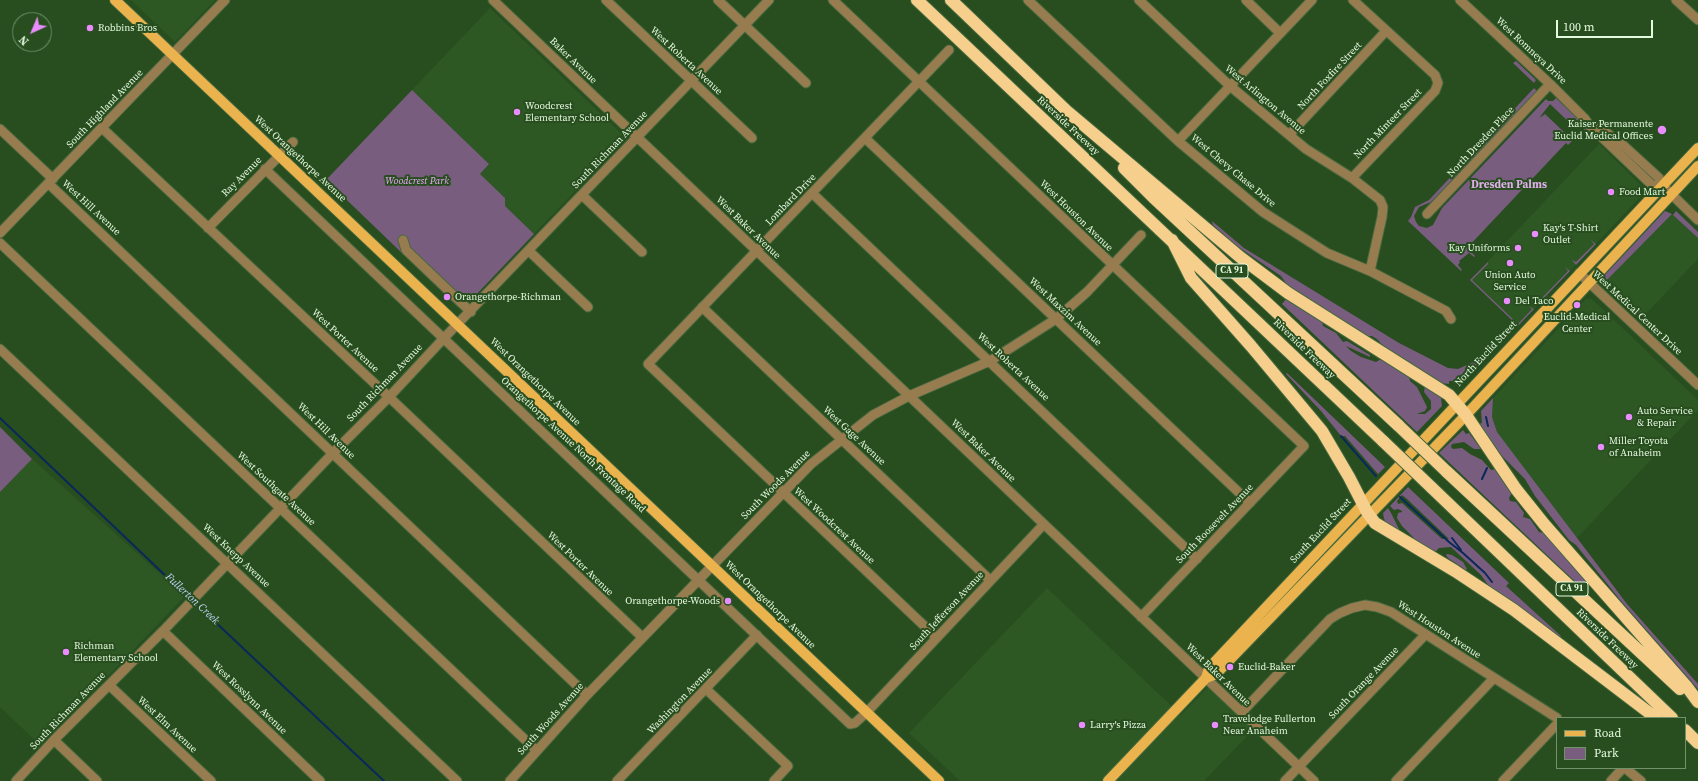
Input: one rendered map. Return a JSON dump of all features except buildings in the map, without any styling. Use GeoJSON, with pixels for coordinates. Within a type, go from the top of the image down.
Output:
{"type":"FeatureCollection","features":[{"type":"Feature","properties":{"kind":"highway","name":"Riverside Freeway"},"geometry":{"type":"LineString","coordinates":[[917,0],[1172,240],[1671,717]]}},
{"type":"Feature","properties":{"kind":"highway","name":"Riverside Freeway"},"geometry":{"type":"LineString","coordinates":[[951,0],[1068,112],[1153,197],[1698,706]]}},
{"type":"Feature","properties":{"kind":"highway"},"geometry":{"type":"LineString","coordinates":[[1068,112],[1240,257],[1288,294],[1450,395],[1466,415],[1516,489],[1544,524],[1687,687],[1698,702]]}},
{"type":"Feature","properties":{"kind":"highway"},"geometry":{"type":"LineString","coordinates":[[1172,240],[1191,278],[1251,346],[1322,431],[1369,516],[1379,526],[1456,572],[1514,610],[1655,717]]}},
{"type":"Feature","properties":{"kind":"highway"},"geometry":{"type":"LineString","coordinates":[[1686,731],[1698,743]]}},
{"type":"Feature","properties":{"kind":"highway"},"geometry":{"type":"LineString","coordinates":[[1686,741],[1698,750]]}},
{"type":"Feature","properties":{"kind":"main road","name":"West Orangethorpe Avenue"},"geometry":{"type":"LineString","coordinates":[[115,0],[938,781]]}},
{"type":"Feature","properties":{"kind":"main road","name":"North Euclid Street"},"geometry":{"type":"LineString","coordinates":[[1457,403],[1698,148]]}},
{"type":"Feature","properties":{"kind":"main road"},"geometry":{"type":"LineString","coordinates":[[1466,415],[1698,166]]}},
{"type":"Feature","properties":{"kind":"main road","name":"South Euclid Street"},"geometry":{"type":"LineString","coordinates":[[1206,678],[1208,668],[1457,403]]}},
{"type":"Feature","properties":{"kind":"main road","name":"South Euclid Street"},"geometry":{"type":"LineString","coordinates":[[1108,781],[1206,678],[1216,674],[1466,415]]}},
{"type":"Feature","properties":{"kind":"street","name":"South Highland Avenue"},"geometry":{"type":"LineString","coordinates":[[0,233],[225,0]]}},
{"type":"Feature","properties":{"kind":"street","name":"Baker Avenue"},"geometry":{"type":"LineString","coordinates":[[493,0],[638,138]]}},
{"type":"Feature","properties":{"kind":"street","name":"West Roberta Avenue"},"geometry":{"type":"LineString","coordinates":[[606,0],[752,138]]}},
{"type":"Feature","properties":{"kind":"street"},"geometry":{"type":"LineString","coordinates":[[718,0],[806,83]]}},
{"type":"Feature","properties":{"kind":"street","name":"South Richman Avenue"},"geometry":{"type":"LineString","coordinates":[[16,781],[54,740],[163,631],[444,338],[471,312],[769,0]]}},
{"type":"Feature","properties":{"kind":"street","name":"West Houston Avenue"},"geometry":{"type":"LineString","coordinates":[[833,0],[1112,266],[1304,446]]}},
{"type":"Feature","properties":{"kind":"street","name":"West Chevy Chase Drive"},"geometry":{"type":"LineString","coordinates":[[1028,0],[1178,141],[1263,212],[1327,252],[1370,271],[1446,311],[1451,319]]}},
{"type":"Feature","properties":{"kind":"street","name":"West Arlington Avenue"},"geometry":{"type":"LineString","coordinates":[[1139,0],[1230,86],[1289,135],[1306,149],[1352,178],[1380,200],[1383,207],[1382,217],[1370,271]]}},
{"type":"Feature","properties":{"kind":"street"},"geometry":{"type":"LineString","coordinates":[[1246,0],[1280,33]]}},
{"type":"Feature","properties":{"kind":"street"},"geometry":{"type":"LineString","coordinates":[[1178,141],[1312,0]]}},
{"type":"Feature","properties":{"kind":"street"},"geometry":{"type":"LineString","coordinates":[[1354,0],[1386,31]]}},
{"type":"Feature","properties":{"kind":"street","name":"West Romneya Drive"},"geometry":{"type":"LineString","coordinates":[[1460,0],[1550,84],[1585,119],[1592,122],[1623,145],[1659,178],[1663,186],[1698,220]]}},
{"type":"Feature","properties":{"kind":"street"},"geometry":{"type":"LineString","coordinates":[[1676,0],[1698,20]]}},
{"type":"Feature","properties":{"kind":"street","name":"North Minteer Street"},"geometry":{"type":"LineString","coordinates":[[1352,178],[1434,91],[1438,83],[1435,75],[1386,31]]}},
{"type":"Feature","properties":{"kind":"street","name":"North Foxfire Street"},"geometry":{"type":"LineString","coordinates":[[1289,135],[1386,31]]}},
{"type":"Feature","properties":{"kind":"street","name":"Lombard Drive"},"geometry":{"type":"LineString","coordinates":[[648,364],[949,50]]}},
{"type":"Feature","properties":{"kind":"street","name":"North Dresden Place"},"geometry":{"type":"LineString","coordinates":[[1427,214],[1550,84]]}},
{"type":"Feature","properties":{"kind":"street","name":"West Porter Avenue"},"geometry":{"type":"LineString","coordinates":[[102,128],[642,637]]}},
{"type":"Feature","properties":{"kind":"street","name":"West Hill Avenue"},"geometry":{"type":"LineString","coordinates":[[0,129],[51,181],[333,453],[587,695]]}},
{"type":"Feature","properties":{"kind":"street","name":"West Baker Avenue"},"geometry":{"type":"LineString","coordinates":[[638,138],[1314,781]]}},
{"type":"Feature","properties":{"kind":"street","name":"West Maxzim Avenue"},"geometry":{"type":"LineString","coordinates":[[865,138],[1250,503]]}},
{"type":"Feature","properties":{"kind":"street","name":"Ray Avenue"},"geometry":{"type":"LineString","coordinates":[[208,228],[293,142]]}},
{"type":"Feature","properties":{"kind":"street","name":"Orangethorpe Avenue North Frontage Road"},"geometry":{"type":"LineString","coordinates":[[265,170],[850,724],[855,723],[866,712]]}},
{"type":"Feature","properties":{"kind":"street","name":"West Roberta Avenue"},"geometry":{"type":"LineString","coordinates":[[812,193],[1197,559]]}},
{"type":"Feature","properties":{"kind":"street"},"geometry":{"type":"LineString","coordinates":[[582,195],[642,252]]}},
{"type":"Feature","properties":{"kind":"street","name":"South Woods Avenue"},"geometry":{"type":"LineString","coordinates":[[510,781],[536,750],[642,637],[811,464],[873,415],[909,396],[990,361],[1056,319],[1087,292],[1141,235]]}},
{"type":"Feature","properties":{"kind":"street"},"geometry":{"type":"LineString","coordinates":[[403,240],[406,250],[471,312]]}},
{"type":"Feature","properties":{"kind":"street","name":"West Southgate Avenue"},"geometry":{"type":"LineString","coordinates":[[0,243],[536,750]]}},
{"type":"Feature","properties":{"kind":"street"},"geometry":{"type":"LineString","coordinates":[[529,251],[588,308]]}},
{"type":"Feature","properties":{"kind":"street","name":"West Medical Center Drive"},"geometry":{"type":"LineString","coordinates":[[1579,273],[1698,385]]}},
{"type":"Feature","properties":{"kind":"street","name":"West Gage Avenue"},"geometry":{"type":"LineString","coordinates":[[702,307],[990,580]]}},
{"type":"Feature","properties":{"kind":"street","name":"West Knepp Avenue"},"geometry":{"type":"LineString","coordinates":[[0,349],[457,781]]}},
{"type":"Feature","properties":{"kind":"street","name":"West Woodcrest Avenue"},"geometry":{"type":"LineString","coordinates":[[648,364],[936,637]]}},
{"type":"Feature","properties":{"kind":"street","name":"South Roosevelt Avenue"},"geometry":{"type":"LineString","coordinates":[[1142,617],[1304,446]]}},
{"type":"Feature","properties":{"kind":"street","name":"South Jefferson Avenue"},"geometry":{"type":"LineString","coordinates":[[866,712],[1044,524]]}},
{"type":"Feature","properties":{"kind":"street","name":"West Houston Avenue"},"geometry":{"type":"LineString","coordinates":[[1242,712],[1330,620],[1340,613],[1365,605],[1392,612],[1425,635],[1556,717]]}},
{"type":"Feature","properties":{"kind":"street","name":"West Rosslynn Avenue"},"geometry":{"type":"LineString","coordinates":[[163,631],[320,781]]}},
{"type":"Feature","properties":{"kind":"street","name":"Washington Avenue"},"geometry":{"type":"LineString","coordinates":[[617,781],[757,635]]}},
{"type":"Feature","properties":{"kind":"street","name":"South Orange Avenue"},"geometry":{"type":"LineString","coordinates":[[1285,781],[1425,635]]}},
{"type":"Feature","properties":{"kind":"street"},"geometry":{"type":"LineString","coordinates":[[1396,781],[1494,678]]}},
{"type":"Feature","properties":{"kind":"street","name":"West Elm Avenue"},"geometry":{"type":"LineString","coordinates":[[109,685],[211,781]]}},
{"type":"Feature","properties":{"kind":"street"},"geometry":{"type":"LineString","coordinates":[[706,689],[788,766],[774,781]]}},
{"type":"Feature","properties":{"kind":"street"},"geometry":{"type":"LineString","coordinates":[[1503,781],[1556,725]]}},
{"type":"Feature","properties":{"kind":"street"},"geometry":{"type":"LineString","coordinates":[[54,740],[97,781]]}},
{"type":"Feature","properties":{"kind":"street"},"geometry":{"type":"LineString","coordinates":[[1611,781],[1623,769]]}},
{"type":"Feature","properties":{"kind":"street"},"geometry":{"type":"LineString","coordinates":[[1625,769],[1641,781]]}},
{"type":"Feature","properties":{"kind":"shaded area"},"geometry":{"type":"Polygon","coordinates":[[[131,0],[215,0],[175,42],[131,0]]]}},
{"type":"Feature","properties":{"kind":"shaded area","name":"Woodcrest Elementary School"},"geometry":{"type":"Polygon","coordinates":[[[490,8],[622,134],[623,139],[622,142],[534,234],[505,206],[505,198],[480,174],[489,164],[412,90],[490,8]]]}},
{"type":"Feature","properties":{"kind":"shaded area"},"geometry":{"type":"Polygon","coordinates":[[[1599,144],[1644,188],[1645,192],[1518,326],[1470,280],[1599,144]]]}},
{"type":"Feature","properties":{"kind":"shaded area"},"geometry":{"type":"Polygon","coordinates":[[[1672,214],[1698,238],[1698,259],[1641,319],[1603,284],[1672,214]]]}},
{"type":"Feature","properties":{"kind":"shaded area"},"geometry":{"type":"Polygon","coordinates":[[[1586,299],[1592,299],[1698,400],[1698,410],[1577,538],[1497,432],[1492,417],[1493,398],[1586,299]]]}},
{"type":"Feature","properties":{"kind":"shaded area","name":"Richman Elementary School"},"geometry":{"type":"Polygon","coordinates":[[[32,459],[185,596],[41,746],[0,707],[0,492],[32,459]]]}},
{"type":"Feature","properties":{"kind":"shaded area"},"geometry":{"type":"Polygon","coordinates":[[[1047,588],[1181,715],[1208,687],[1254,729],[1204,781],[960,781],[909,733],[1047,588]]]}},
{"type":"Feature","properties":{"kind":"green space"},"geometry":{"type":"Polygon","coordinates":[[[1516,61],[1536,80],[1534,83],[1513,63],[1516,61]]]}},
{"type":"Feature","properties":{"kind":"green space"},"geometry":{"type":"Polygon","coordinates":[[[1534,88],[1537,91],[1447,186],[1431,202],[1419,207],[1414,216],[1419,226],[1427,228],[1433,225],[1442,208],[1546,99],[1548,101],[1553,101],[1556,98],[1597,137],[1595,139],[1578,124],[1574,127],[1550,104],[1540,117],[1545,114],[1564,132],[1563,134],[1565,136],[1567,134],[1573,140],[1568,145],[1566,143],[1467,248],[1475,256],[1474,257],[1469,253],[1459,261],[1460,262],[1458,265],[1462,270],[1461,271],[1408,221],[1415,207],[1429,200],[1534,88]]]}},
{"type":"Feature","properties":{"kind":"green space","name":"Woodcrest Park"},"geometry":{"type":"Polygon","coordinates":[[[412,90],[489,164],[480,174],[505,198],[505,206],[534,234],[473,298],[470,300],[466,299],[458,307],[326,180],[412,90]]]}},
{"type":"Feature","properties":{"kind":"green space"},"geometry":{"type":"Polygon","coordinates":[[[1665,211],[1672,214],[1606,281],[1602,278],[1665,211]]]}},
{"type":"Feature","properties":{"kind":"green space"},"geometry":{"type":"Polygon","coordinates":[[[1676,211],[1698,232],[1698,238],[1673,215],[1676,211]]]}},
{"type":"Feature","properties":{"kind":"green space"},"geometry":{"type":"Polygon","coordinates":[[[1212,221],[1244,248],[1399,343],[1448,368],[1458,369],[1476,361],[1500,345],[1466,377],[1456,381],[1449,381],[1449,384],[1441,383],[1384,347],[1377,339],[1372,336],[1366,336],[1288,286],[1281,276],[1234,244],[1213,225],[1212,221]]]}},
{"type":"Feature","properties":{"kind":"green space"},"geometry":{"type":"Polygon","coordinates":[[[1591,240],[1596,244],[1576,265],[1572,260],[1576,262],[1594,244],[1591,240]]]}},
{"type":"Feature","properties":{"kind":"green space"},"geometry":{"type":"Polygon","coordinates":[[[1488,262],[1488,264],[1472,280],[1518,324],[1532,309],[1529,306],[1534,309],[1518,326],[1470,280],[1488,262]]]}},
{"type":"Feature","properties":{"kind":"green space"},"geometry":{"type":"Polygon","coordinates":[[[1565,267],[1570,271],[1539,303],[1535,299],[1539,301],[1568,271],[1565,267]]]}},
{"type":"Feature","properties":{"kind":"green space"},"geometry":{"type":"Polygon","coordinates":[[[1287,298],[1322,321],[1323,326],[1336,333],[1343,342],[1347,341],[1370,355],[1370,357],[1346,346],[1351,351],[1361,357],[1376,362],[1381,359],[1409,376],[1410,381],[1417,387],[1427,407],[1425,411],[1417,414],[1425,414],[1431,409],[1431,401],[1424,392],[1425,386],[1443,397],[1441,399],[1442,406],[1417,432],[1282,304],[1287,298]]]}},
{"type":"Feature","properties":{"kind":"green space"},"geometry":{"type":"Polygon","coordinates":[[[1628,305],[1636,312],[1639,310],[1645,315],[1641,319],[1627,306],[1628,305]]]}},
{"type":"Feature","properties":{"kind":"green space"},"geometry":{"type":"Polygon","coordinates":[[[1287,373],[1385,467],[1378,474],[1345,436],[1341,436],[1321,411],[1286,374],[1287,373]]]}},
{"type":"Feature","properties":{"kind":"green space"},"geometry":{"type":"Polygon","coordinates":[[[1493,398],[1492,417],[1497,432],[1627,604],[1698,684],[1698,689],[1621,601],[1576,545],[1569,540],[1535,496],[1525,479],[1495,449],[1479,424],[1482,423],[1481,411],[1493,398]]]}},
{"type":"Feature","properties":{"kind":"green space"},"geometry":{"type":"Polygon","coordinates":[[[0,427],[32,459],[0,492],[0,427]]]}},
{"type":"Feature","properties":{"kind":"green space"},"geometry":{"type":"Polygon","coordinates":[[[1463,430],[1466,434],[1469,433],[1481,449],[1474,449],[1464,442],[1452,444],[1451,447],[1453,449],[1462,448],[1482,460],[1491,470],[1496,469],[1512,492],[1509,498],[1510,501],[1516,502],[1524,513],[1523,517],[1530,519],[1539,532],[1544,533],[1588,584],[1583,589],[1439,453],[1463,430]]]}},
{"type":"Feature","properties":{"kind":"green space"},"geometry":{"type":"Polygon","coordinates":[[[1408,487],[1509,583],[1506,586],[1561,636],[1559,638],[1491,589],[1481,575],[1451,547],[1439,548],[1434,553],[1415,540],[1397,518],[1398,513],[1402,511],[1398,509],[1394,510],[1390,506],[1408,487]],[[1402,495],[1397,501],[1398,504],[1402,503],[1442,539],[1449,539],[1402,495]]]}},
{"type":"Feature","properties":{"kind":"green space"},"geometry":{"type":"Polygon","coordinates":[[[1388,508],[1400,531],[1384,522],[1385,520],[1383,513],[1388,508]]]}},
{"type":"Feature","properties":{"kind":"green space"},"geometry":{"type":"Polygon","coordinates":[[[1446,555],[1452,555],[1463,562],[1467,569],[1466,570],[1448,558],[1446,555]]]}},
{"type":"Feature","properties":{"kind":"waterway"},"geometry":{"type":"LineString","coordinates":[[1486,417],[1488,426]]}},
{"type":"Feature","properties":{"kind":"waterway","name":"Fullerton Creek"},"geometry":{"type":"LineString","coordinates":[[0,418],[190,599]]}},
{"type":"Feature","properties":{"kind":"waterway"},"geometry":{"type":"LineString","coordinates":[[1341,436],[1376,476]]}},
{"type":"Feature","properties":{"kind":"waterway"},"geometry":{"type":"LineString","coordinates":[[1482,479],[1487,468]]}},
{"type":"Feature","properties":{"kind":"waterway"},"geometry":{"type":"LineString","coordinates":[[1400,497],[1485,573],[1492,582]]}},
{"type":"Feature","properties":{"kind":"waterway"},"geometry":{"type":"LineString","coordinates":[[1452,538],[1461,550]]}},
{"type":"Feature","properties":{"kind":"waterway","name":"Fullerton Creek"},"geometry":{"type":"LineString","coordinates":[[194,602],[384,781]]}},
{"type":"Feature","properties":{"kind":"place","name":"Robbins Bros"},"geometry":{"type":"Point","coordinates":[90,28]}},
{"type":"Feature","properties":{"kind":"place","name":"Woodcrest Elementary School"},"geometry":{"type":"Point","coordinates":[517,112]}},
{"type":"Feature","properties":{"kind":"place","name":"Kaiser Permanente Euclid Medical Offices"},"geometry":{"type":"Point","coordinates":[1662,130]}},
{"type":"Feature","properties":{"kind":"place","name":"Food Mart"},"geometry":{"type":"Point","coordinates":[1611,192]}},
{"type":"Feature","properties":{"kind":"place","name":"Kay's T-Shirt Outlet"},"geometry":{"type":"Point","coordinates":[1535,234]}},
{"type":"Feature","properties":{"kind":"place","name":"Kay Uniforms"},"geometry":{"type":"Point","coordinates":[1518,248]}},
{"type":"Feature","properties":{"kind":"place","name":"Union Auto Service"},"geometry":{"type":"Point","coordinates":[1510,263]}},
{"type":"Feature","properties":{"kind":"place","name":"Orangethorpe-Richman"},"geometry":{"type":"Point","coordinates":[447,297]}},
{"type":"Feature","properties":{"kind":"place","name":"Del Taco"},"geometry":{"type":"Point","coordinates":[1507,301]}},
{"type":"Feature","properties":{"kind":"place","name":"Euclid-Medical Center"},"geometry":{"type":"Point","coordinates":[1577,305]}},
{"type":"Feature","properties":{"kind":"place","name":"Auto Service & Repair"},"geometry":{"type":"Point","coordinates":[1629,417]}},
{"type":"Feature","properties":{"kind":"place","name":"Miller Toyota of Anaheim"},"geometry":{"type":"Point","coordinates":[1601,447]}},
{"type":"Feature","properties":{"kind":"place","name":"Orangethorpe-Woods"},"geometry":{"type":"Point","coordinates":[728,601]}},
{"type":"Feature","properties":{"kind":"place","name":"Richman Elementary School"},"geometry":{"type":"Point","coordinates":[66,652]}},
{"type":"Feature","properties":{"kind":"place","name":"Euclid-Baker"},"geometry":{"type":"Point","coordinates":[1230,667]}},
{"type":"Feature","properties":{"kind":"place","name":"Larry's Pizza"},"geometry":{"type":"Point","coordinates":[1082,725]}},
{"type":"Feature","properties":{"kind":"place","name":"Travelodge Fullerton Near Anaheim"},"geometry":{"type":"Point","coordinates":[1215,725]}},
{"type":"Feature","properties":{"kind":"district","name":"Dresden Palms"},"geometry":{"type":"Point","coordinates":[1509,185]}}]}
